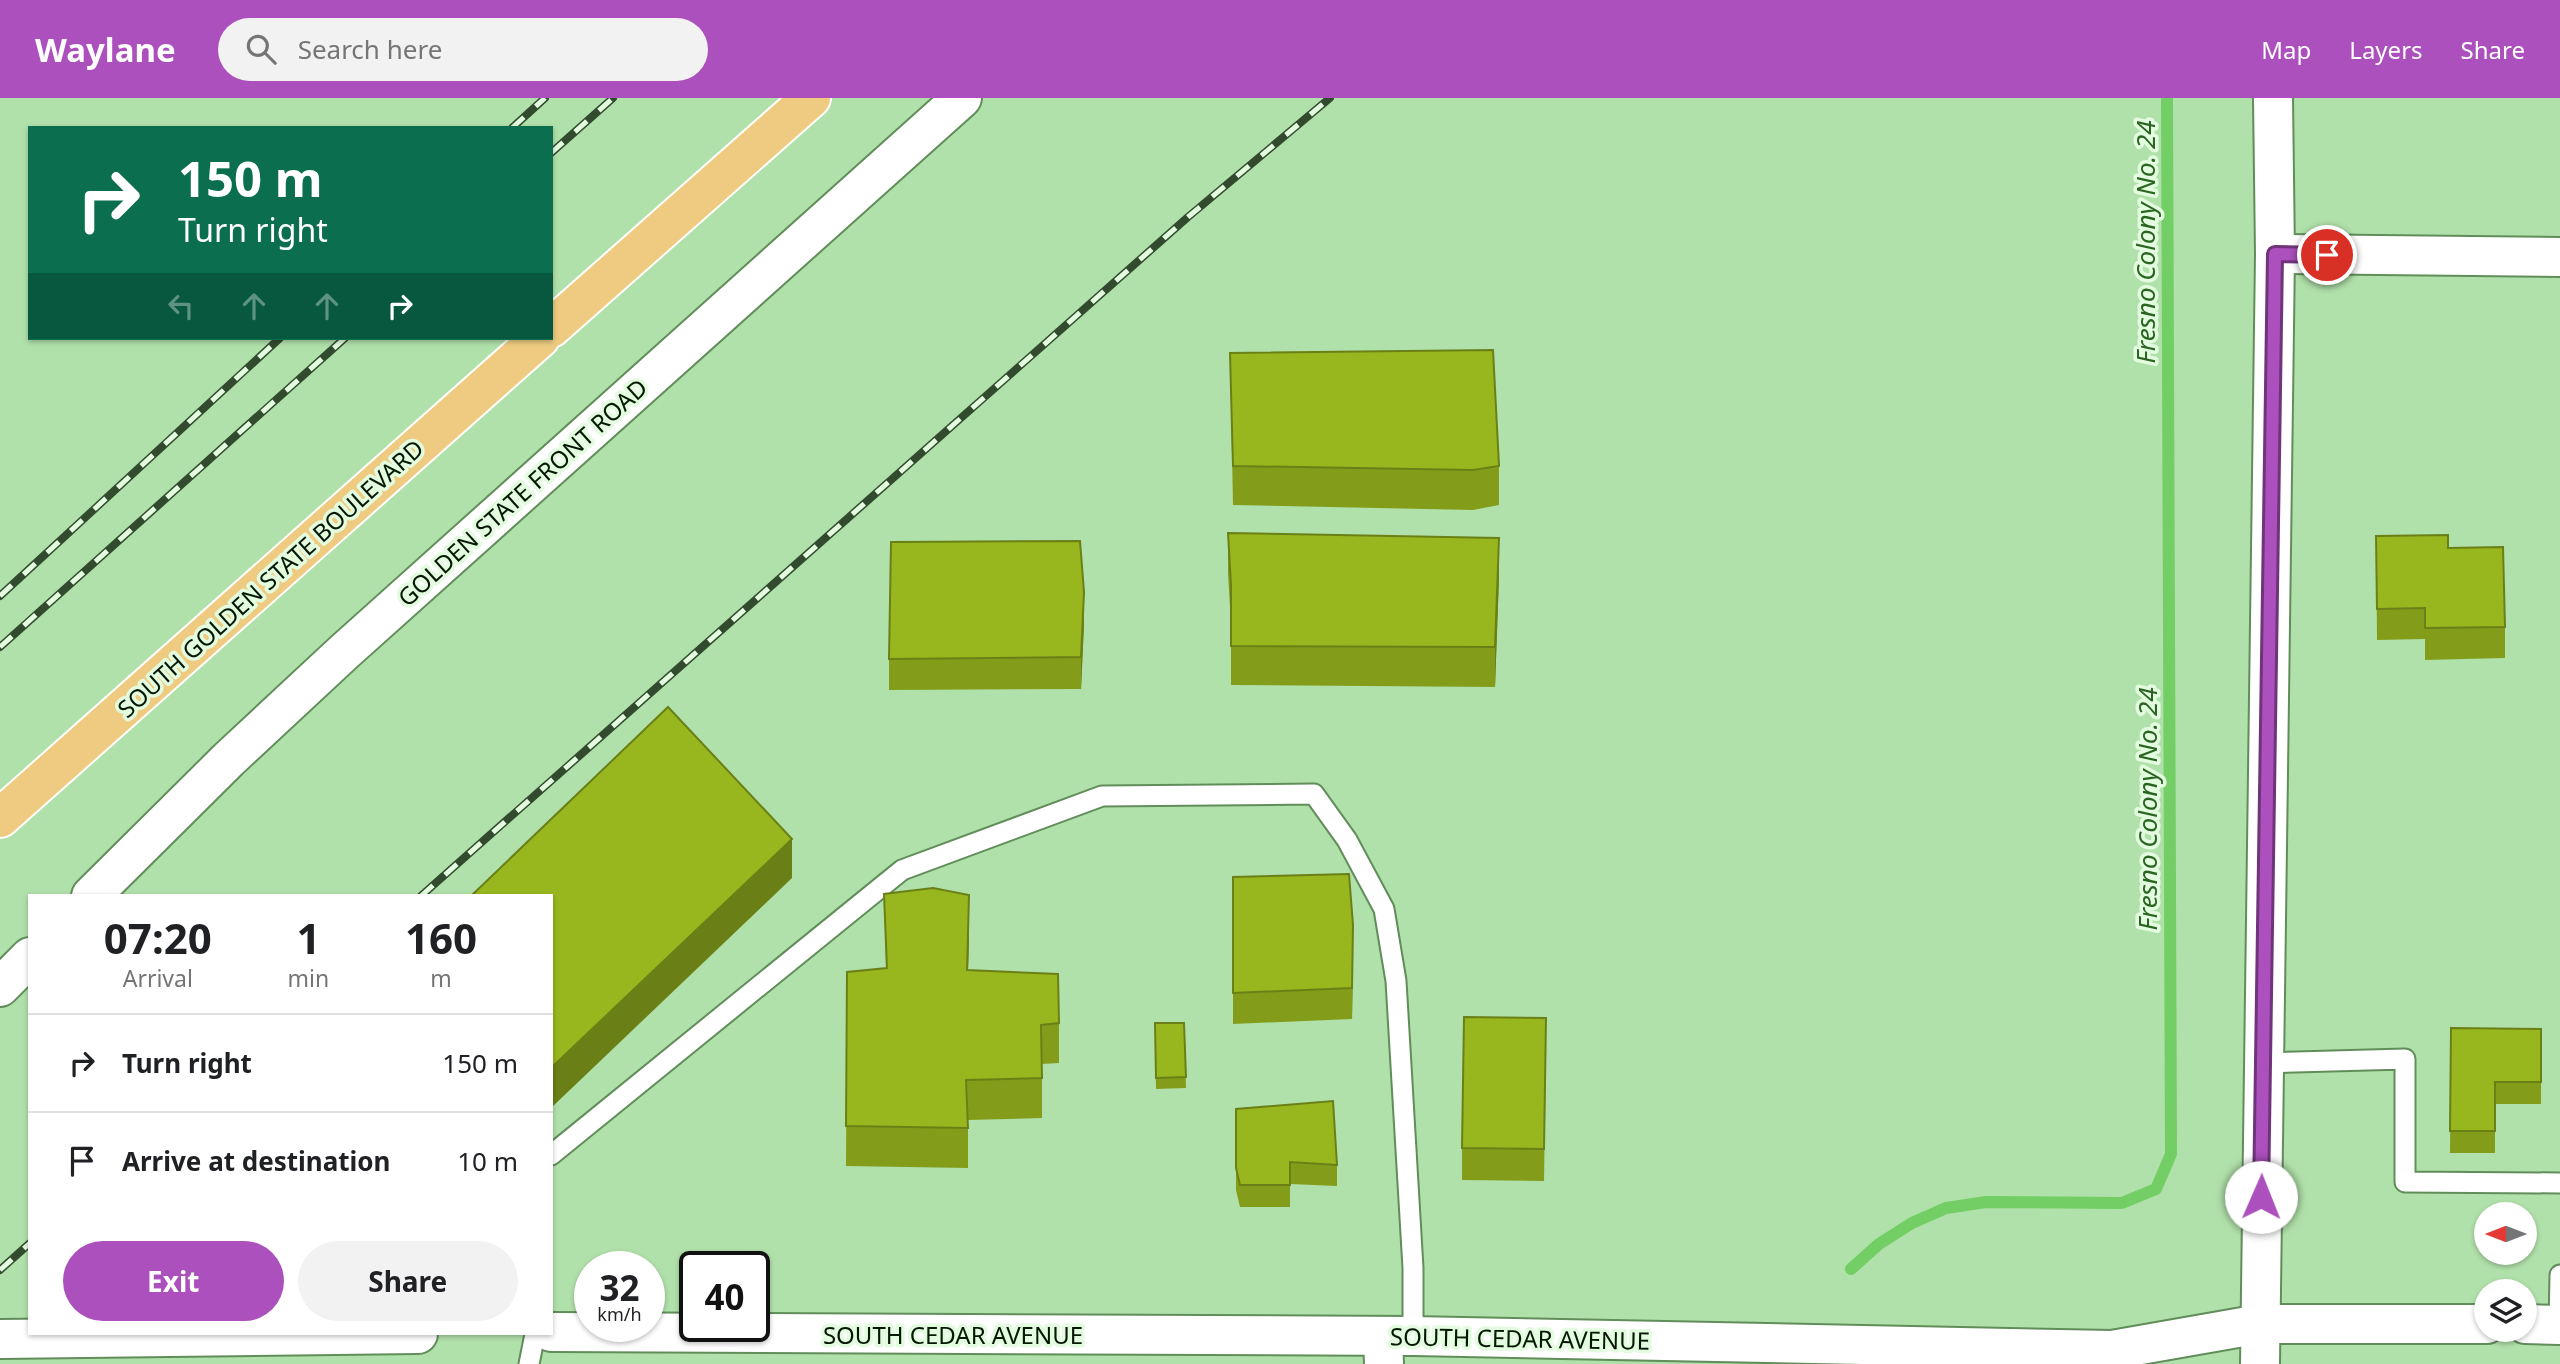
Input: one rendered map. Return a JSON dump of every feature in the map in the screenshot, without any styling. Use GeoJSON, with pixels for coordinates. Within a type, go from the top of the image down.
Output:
{"type":"FeatureCollection","features":[{"type":"Feature","properties":{"kind":"main road"},"geometry":{"type":"LineString","coordinates":[[553,326],[811,98]]}},
{"type":"Feature","properties":{"kind":"main road","name":"SOUTH GOLDEN STATE BOULEVARD"},"geometry":{"type":"LineString","coordinates":[[0,818],[538,340]]}},
{"type":"Feature","properties":{"kind":"street","name":"GOLDEN STATE FRONT ROAD"},"geometry":{"type":"LineString","coordinates":[[93,894],[228,760],[344,652],[962,98]]}},
{"type":"Feature","properties":{"kind":"street"},"geometry":{"type":"LineString","coordinates":[[2260,1364],[2275,254],[2273,98]]}},
{"type":"Feature","properties":{"kind":"street"},"geometry":{"type":"LineString","coordinates":[[2275,254],[2560,257]]}},
{"type":"Feature","properties":{"kind":"street"},"geometry":{"type":"LineString","coordinates":[[0,987],[28,959]]}},
{"type":"Feature","properties":{"kind":"street","name":"SOUTH CEDAR AVENUE"},"geometry":{"type":"LineString","coordinates":[[553,1332],[1393,1345],[2112,1350],[2260,1324],[2474,1324]]}},
{"type":"Feature","properties":{"kind":"street"},"geometry":{"type":"LineString","coordinates":[[0,1339],[334,1335]]}},
{"type":"Feature","properties":{"kind":"lane"},"geometry":{"type":"LineString","coordinates":[[553,1153],[902,870],[1102,796],[1314,794],[1347,840],[1384,909],[1396,981],[1413,1268],[1393,1345]]}},
{"type":"Feature","properties":{"kind":"lane"},"geometry":{"type":"LineString","coordinates":[[2262,1063],[2405,1059],[2405,1182],[2560,1183]]}},
{"type":"Feature","properties":{"kind":"lane"},"geometry":{"type":"LineString","coordinates":[[2548,1325],[2560,1275]]}},
{"type":"Feature","properties":{"kind":"lane"},"geometry":{"type":"LineString","coordinates":[[529,1364],[535,1335]]}},
{"type":"Feature","properties":{"kind":"building"},"geometry":{"type":"Polygon","coordinates":[[[1493,350],[1499,466],[1473,470],[1233,466],[1230,353],[1493,350]]]}},
{"type":"Feature","properties":{"kind":"building"},"geometry":{"type":"Polygon","coordinates":[[[1228,533],[1499,538],[1495,647],[1231,646],[1228,533]]]}},
{"type":"Feature","properties":{"kind":"building"},"geometry":{"type":"Polygon","coordinates":[[[2448,535],[2448,548],[2503,547],[2505,627],[2425,628],[2425,608],[2377,609],[2376,536],[2448,535]]]}},
{"type":"Feature","properties":{"kind":"building"},"geometry":{"type":"Polygon","coordinates":[[[1080,541],[1084,592],[1081,657],[889,659],[891,542],[1080,541]]]}},
{"type":"Feature","properties":{"kind":"building"},"geometry":{"type":"Polygon","coordinates":[[[668,707],[792,839],[553,1066],[553,894],[473,894],[668,707]]]}},
{"type":"Feature","properties":{"kind":"building"},"geometry":{"type":"Polygon","coordinates":[[[1349,874],[1353,925],[1352,988],[1233,993],[1233,877],[1349,874]]]}},
{"type":"Feature","properties":{"kind":"building"},"geometry":{"type":"Polygon","coordinates":[[[933,888],[969,895],[967,970],[1058,974],[1059,1023],[1041,1025],[1042,1078],[966,1080],[968,1128],[846,1126],[847,972],[887,968],[884,894],[933,888]]]}},
{"type":"Feature","properties":{"kind":"building"},"geometry":{"type":"Polygon","coordinates":[[[1464,1017],[1546,1018],[1544,1149],[1462,1148],[1464,1017]]]}},
{"type":"Feature","properties":{"kind":"building"},"geometry":{"type":"Polygon","coordinates":[[[1155,1023],[1184,1023],[1186,1077],[1156,1078],[1155,1023]]]}},
{"type":"Feature","properties":{"kind":"building"},"geometry":{"type":"Polygon","coordinates":[[[2451,1028],[2541,1029],[2541,1082],[2495,1082],[2495,1131],[2450,1131],[2451,1028]]]}},
{"type":"Feature","properties":{"kind":"building"},"geometry":{"type":"Polygon","coordinates":[[[1333,1101],[1337,1165],[1290,1162],[1290,1185],[1240,1185],[1236,1168],[1236,1109],[1333,1101]]]}},
{"type":"Feature","properties":{"kind":"waterway","name":"Fresno Colony No. 24"},"geometry":{"type":"LineString","coordinates":[[1851,1269],[1879,1244],[1912,1223],[1946,1208],[1986,1202],[2122,1203],[2156,1189],[2171,1154],[2167,98]]}},
{"type":"Feature","properties":{"kind":"railway"},"geometry":{"type":"LineString","coordinates":[[514,126],[545,98]]}},
{"type":"Feature","properties":{"kind":"railway"},"geometry":{"type":"LineString","coordinates":[[553,151],[613,98]]}},
{"type":"Feature","properties":{"kind":"railway"},"geometry":{"type":"LineString","coordinates":[[423,894],[1188,217],[1330,98]]}},
{"type":"Feature","properties":{"kind":"railway"},"geometry":{"type":"LineString","coordinates":[[0,596],[278,340]]}},
{"type":"Feature","properties":{"kind":"railway"},"geometry":{"type":"LineString","coordinates":[[0,647],[343,340]]}},
{"type":"Feature","properties":{"kind":"railway"},"geometry":{"type":"LineString","coordinates":[[0,1270],[28,1245]]}},
{"type":"Feature","properties":{"kind":"route"},"geometry":{"type":"LineString","coordinates":[[2261,1197],[2275,254],[2327,255]]}}]}
